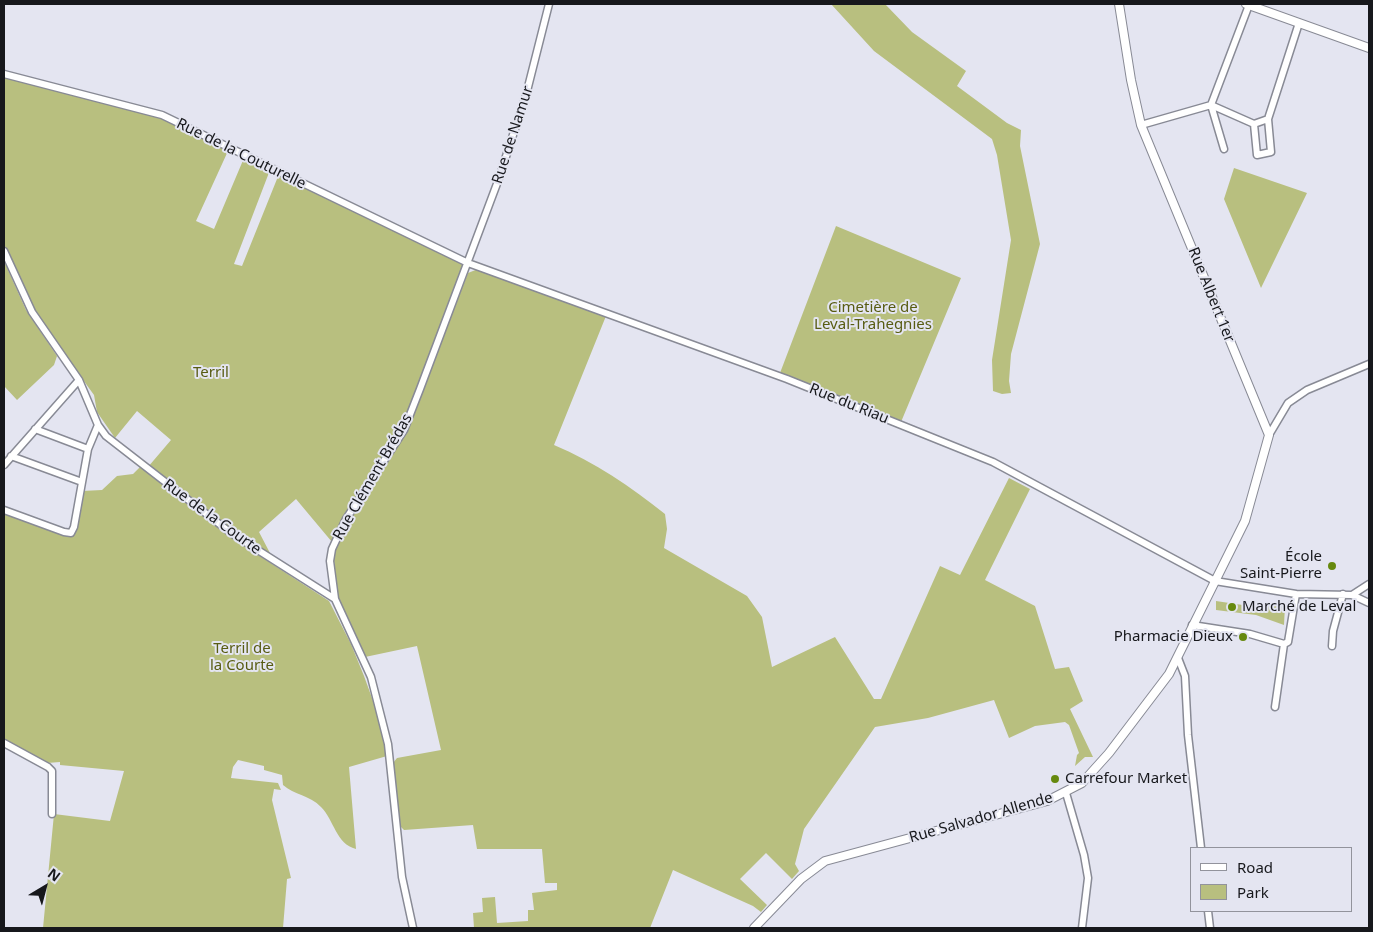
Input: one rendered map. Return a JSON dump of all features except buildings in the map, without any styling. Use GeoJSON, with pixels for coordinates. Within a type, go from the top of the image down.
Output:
{"type":"FeatureCollection","features":[{"type":"Feature","properties":{"kind":"street","name":"Rue de Namur"},"geometry":{"type":"LineString","coordinates":[[468,263],[468,256],[490,205],[526,95],[549,4]]}},
{"type":"Feature","properties":{"kind":"street","name":"Rue Albert 1er"},"geometry":{"type":"LineString","coordinates":[[1119,4],[1131,80],[1141,125],[1269,435]]}},
{"type":"Feature","properties":{"kind":"street"},"geometry":{"type":"LineString","coordinates":[[1224,149],[1211,106],[1248,4],[1369,48]]}},
{"type":"Feature","properties":{"kind":"street"},"geometry":{"type":"LineString","coordinates":[[1254,124],[1258,155],[1271,152],[1268,119],[1299,23]]}},
{"type":"Feature","properties":{"kind":"street","name":"Rue de la Couturelle"},"geometry":{"type":"LineString","coordinates":[[4,74],[162,115],[468,263]]}},
{"type":"Feature","properties":{"kind":"street"},"geometry":{"type":"LineString","coordinates":[[1141,125],[1211,106],[1254,124],[1268,119]]}},
{"type":"Feature","properties":{"kind":"street","name":"Rue de la Courte"},"geometry":{"type":"LineString","coordinates":[[4,251],[32,312],[79,380],[98,425],[118,447],[231,533],[335,599]]}},
{"type":"Feature","properties":{"kind":"street","name":"Rue du Riau"},"geometry":{"type":"LineString","coordinates":[[468,263],[795,382],[994,462],[1215,581],[1296,594],[1352,595],[1369,603]]}},
{"type":"Feature","properties":{"kind":"street","name":"Rue Clément Brédas"},"geometry":{"type":"LineString","coordinates":[[413,928],[402,877],[390,757],[384,723],[371,677],[335,599],[330,561],[332,550],[346,519],[404,430],[468,263]]}},
{"type":"Feature","properties":{"kind":"street"},"geometry":{"type":"LineString","coordinates":[[1215,581],[1245,521],[1269,435],[1288,403],[1307,390],[1369,364]]}},
{"type":"Feature","properties":{"kind":"street"},"geometry":{"type":"LineString","coordinates":[[4,464],[79,380]]}},
{"type":"Feature","properties":{"kind":"street"},"geometry":{"type":"LineString","coordinates":[[4,510],[71,533],[74,527],[88,449],[98,425]]}},
{"type":"Feature","properties":{"kind":"street"},"geometry":{"type":"LineString","coordinates":[[35,429],[88,449]]}},
{"type":"Feature","properties":{"kind":"street"},"geometry":{"type":"LineString","coordinates":[[11,456],[82,482]]}},
{"type":"Feature","properties":{"kind":"street","name":"Rue Salvador Allende"},"geometry":{"type":"LineString","coordinates":[[754,928],[801,879],[825,861],[1047,801],[1066,793],[1082,783],[1109,753],[1169,674],[1215,581]]}},
{"type":"Feature","properties":{"kind":"street"},"geometry":{"type":"LineString","coordinates":[[1352,595],[1369,584]]}},
{"type":"Feature","properties":{"kind":"street"},"geometry":{"type":"LineString","coordinates":[[1275,707],[1284,644],[1288,642],[1296,594]]}},
{"type":"Feature","properties":{"kind":"street"},"geometry":{"type":"LineString","coordinates":[[1332,646],[1333,631],[1343,594]]}},
{"type":"Feature","properties":{"kind":"street"},"geometry":{"type":"LineString","coordinates":[[1192,625],[1250,634],[1284,644]]}},
{"type":"Feature","properties":{"kind":"street"},"geometry":{"type":"LineString","coordinates":[[1178,658],[1185,676],[1188,735],[1201,847]]}},
{"type":"Feature","properties":{"kind":"street"},"geometry":{"type":"LineString","coordinates":[[4,743],[48,766],[52,771],[52,814]]}},
{"type":"Feature","properties":{"kind":"street"},"geometry":{"type":"LineString","coordinates":[[1066,793],[1084,855],[1088,878],[1082,928]]}},
{"type":"Feature","properties":{"kind":"street"},"geometry":{"type":"LineString","coordinates":[[1208,912],[1210,928]]}},
{"type":"Feature","properties":{"kind":"green space"},"geometry":{"type":"Polygon","coordinates":[[[831,4],[885,4],[912,32],[966,71],[957,86],[1007,123],[1021,130],[1020,146],[1040,244],[1011,354],[1009,381],[1011,393],[1002,394],[993,391],[992,360],[1011,240],[997,155],[992,139],[874,51],[831,4]]]}},
{"type":"Feature","properties":{"kind":"green space","name":"Terril"},"geometry":{"type":"Polygon","coordinates":[[[4,76],[161,117],[228,151],[196,221],[214,229],[244,158],[270,170],[234,264],[242,266],[279,174],[460,261],[463,267],[404,424],[340,525],[332,542],[296,499],[259,532],[271,555],[230,529],[148,467],[171,440],[137,411],[115,438],[97,412],[94,395],[34,312],[4,244],[4,76]]]}},
{"type":"Feature","properties":{"kind":"green space"},"geometry":{"type":"Polygon","coordinates":[[[1234,168],[1307,193],[1261,288],[1224,199],[1234,168]]]}},
{"type":"Feature","properties":{"kind":"green space","name":"Cimetière de Leval-Trahegnies"},"geometry":{"type":"Polygon","coordinates":[[[836,226],[961,278],[901,422],[780,373],[836,226]]]}},
{"type":"Feature","properties":{"kind":"green space"},"geometry":{"type":"Polygon","coordinates":[[[4,261],[26,310],[57,356],[54,365],[17,400],[4,386],[4,261]]]}},
{"type":"Feature","properties":{"kind":"green space"},"geometry":{"type":"Polygon","coordinates":[[[478,269],[606,316],[554,445],[584,459],[612,476],[665,514],[667,529],[664,548],[747,596],[762,617],[772,667],[835,637],[874,699],[881,699],[940,566],[960,575],[1009,478],[1030,489],[985,580],[1035,606],[1055,669],[1069,667],[1083,701],[1070,709],[1093,757],[1085,757],[1075,766],[1079,753],[1069,725],[1065,722],[1035,726],[1009,738],[994,700],[928,718],[875,727],[804,829],[795,864],[799,871],[792,879],[766,853],[740,879],[767,905],[761,912],[753,906],[673,870],[650,928],[474,928],[473,913],[483,912],[482,898],[495,897],[497,923],[528,921],[528,910],[534,910],[532,893],[557,890],[557,883],[545,883],[542,849],[477,849],[473,825],[404,830],[400,826],[393,763],[397,758],[441,750],[417,646],[365,657],[338,596],[333,552],[345,527],[409,425],[468,273],[478,269]]]}},
{"type":"Feature","properties":{"kind":"green space","name":"Terril de la Courte"},"geometry":{"type":"Polygon","coordinates":[[[140,467],[229,536],[329,601],[351,644],[376,709],[387,756],[349,767],[356,849],[344,842],[317,803],[283,785],[282,775],[264,770],[264,766],[238,760],[233,767],[231,778],[278,783],[281,790],[274,789],[272,800],[291,878],[287,879],[283,928],[43,928],[54,814],[110,821],[124,771],[60,765],[60,762],[47,763],[4,741],[4,511],[69,535],[82,491],[102,490],[117,476],[133,474],[140,467]]]}},
{"type":"Feature","properties":{"kind":"green space"},"geometry":{"type":"Polygon","coordinates":[[[1216,601],[1256,607],[1285,605],[1284,625],[1256,615],[1216,610],[1216,601]]]}},
{"type":"Feature","properties":{"kind":"place","name":"École Saint-Pierre"},"geometry":{"type":"Point","coordinates":[1332,566]}},
{"type":"Feature","properties":{"kind":"place","name":"Marché de Leval"},"geometry":{"type":"Point","coordinates":[1232,607]}},
{"type":"Feature","properties":{"kind":"place","name":"Pharmacie Dieux"},"geometry":{"type":"Point","coordinates":[1243,637]}},
{"type":"Feature","properties":{"kind":"place","name":"Carrefour Market"},"geometry":{"type":"Point","coordinates":[1055,779]}}]}
